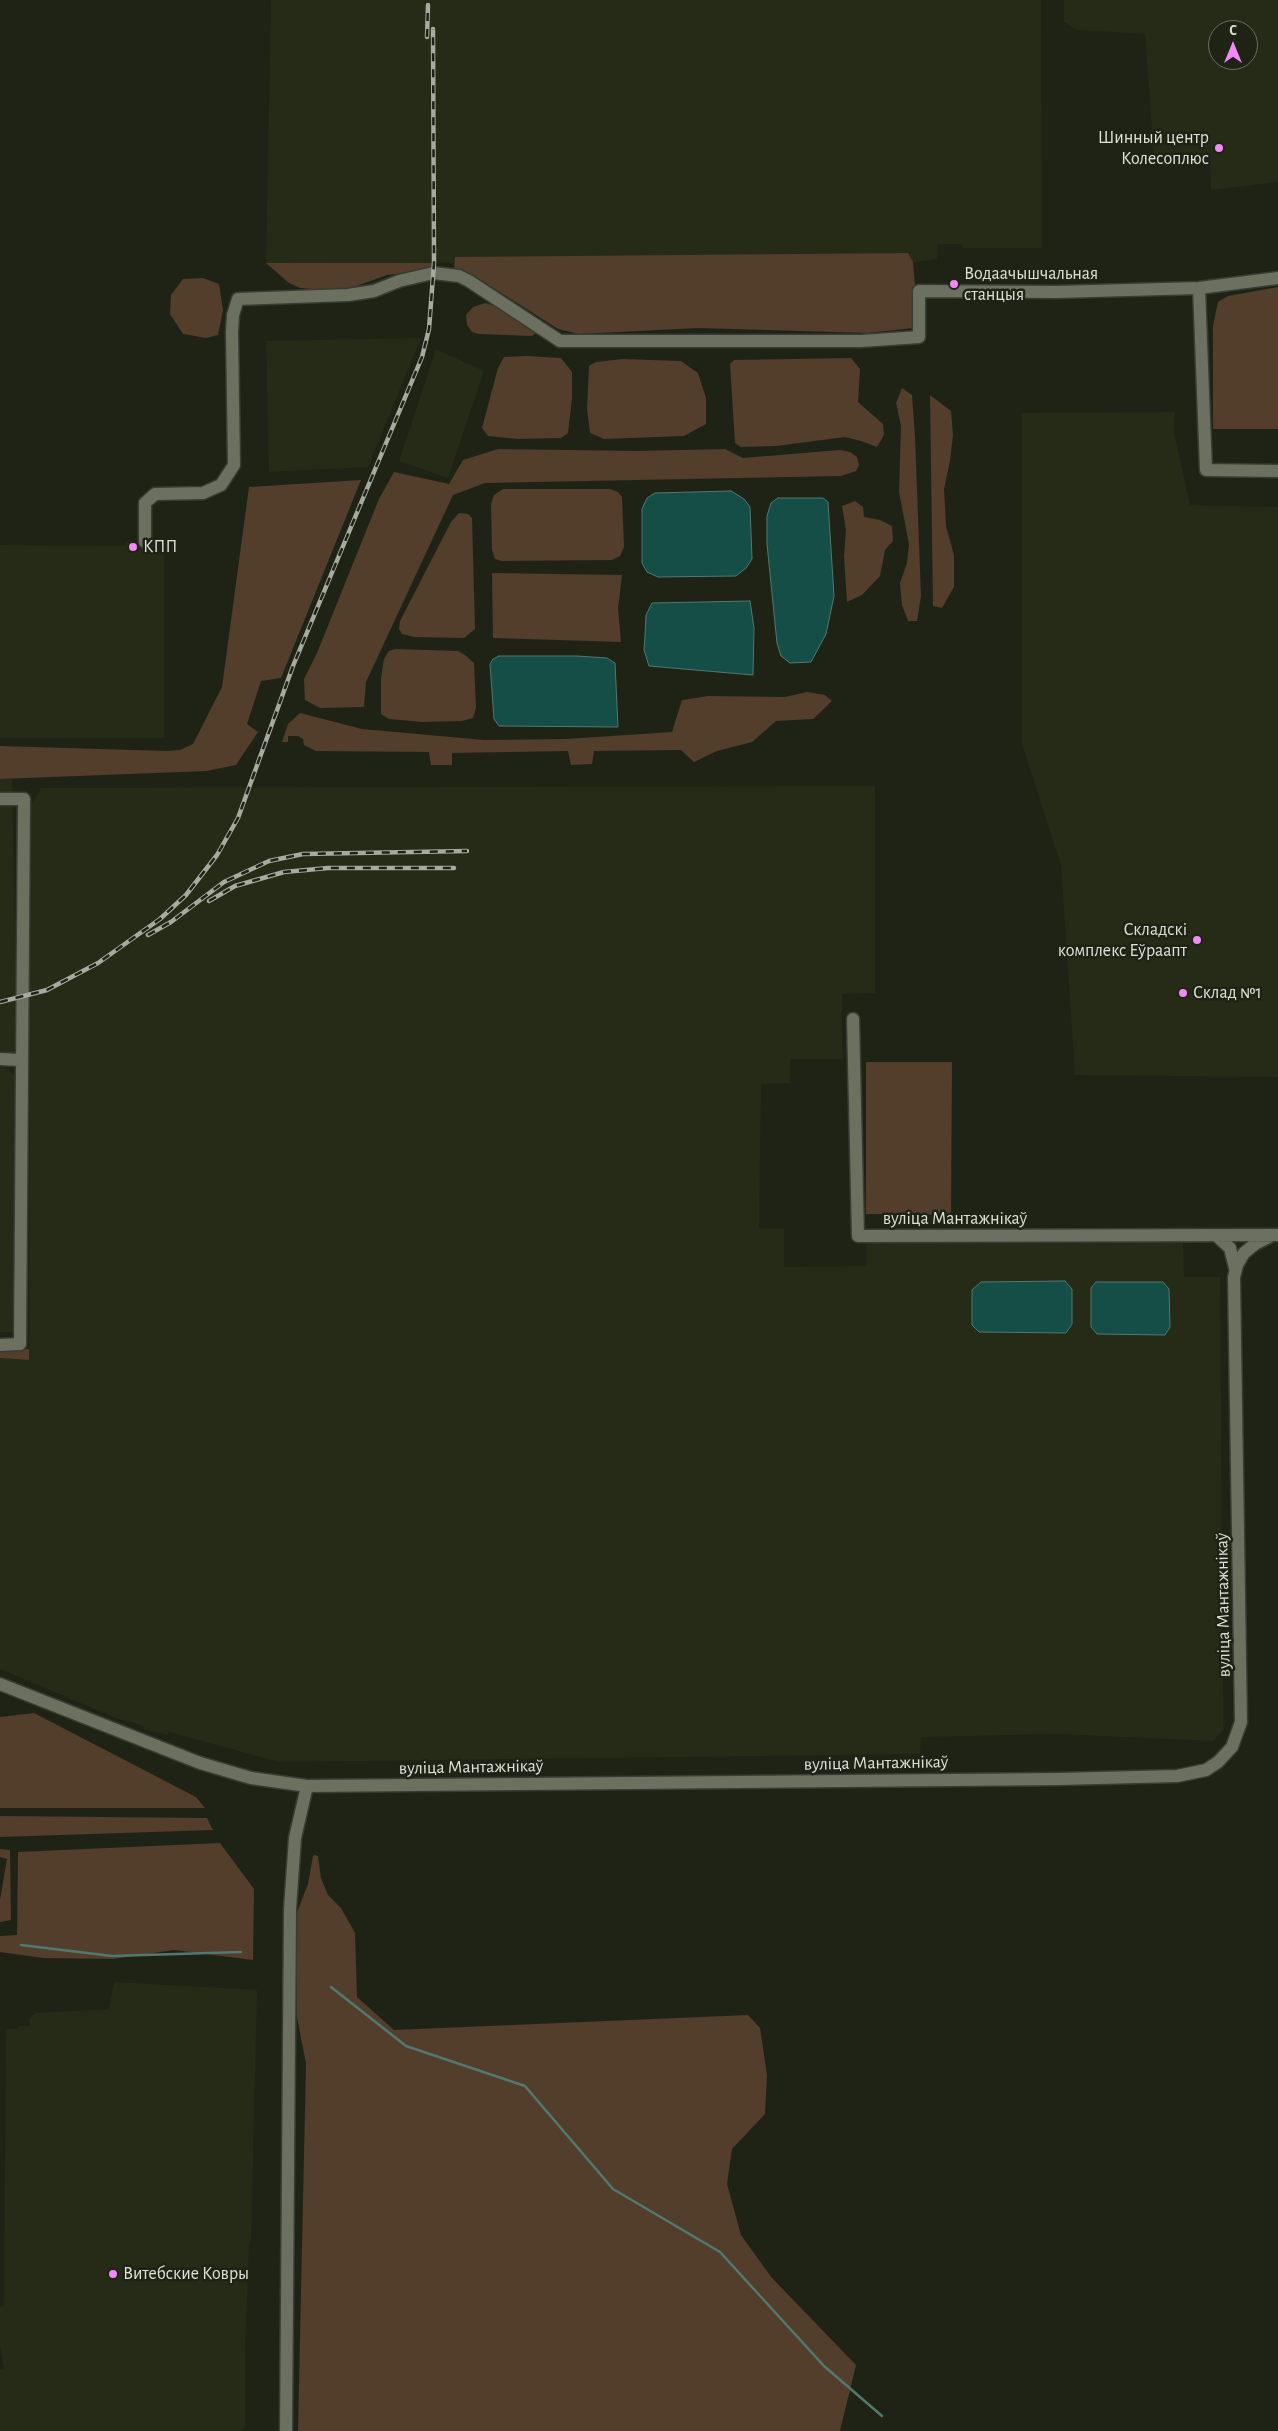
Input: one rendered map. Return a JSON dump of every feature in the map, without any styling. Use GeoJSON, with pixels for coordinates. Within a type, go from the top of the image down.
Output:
{"type":"FeatureCollection","features":[{"type":"Feature","properties":{"kind":"street"},"geometry":{"type":"LineString","coordinates":[[145,542],[145,503],[155,494],[203,493],[221,485],[234,466],[232,332],[233,314],[238,299],[348,295],[374,290],[399,281],[433,273],[459,276],[560,341],[861,341],[919,337],[919,292],[1057,292],[1198,288],[1278,278]]}},
{"type":"Feature","properties":{"kind":"street"},"geometry":{"type":"LineString","coordinates":[[1198,288],[1206,470],[1278,471]]}},
{"type":"Feature","properties":{"kind":"street"},"geometry":{"type":"LineString","coordinates":[[0,799],[24,799],[20,1060],[20,1344],[0,1344]]}},
{"type":"Feature","properties":{"kind":"street","name":"вуліца Мантажнікаў"},"geometry":{"type":"LineString","coordinates":[[853,1018],[858,1236],[1273,1236]]}},
{"type":"Feature","properties":{"kind":"street"},"geometry":{"type":"LineString","coordinates":[[0,1059],[20,1060]]}},
{"type":"Feature","properties":{"kind":"street","name":"вуліца Мантажнікаў"},"geometry":{"type":"LineString","coordinates":[[0,1684],[226,1772],[275,1783],[307,1786],[1060,1779],[1177,1776],[1206,1770],[1218,1762],[1232,1747],[1241,1722],[1233,1292],[1235,1268],[1247,1250],[1273,1236]]}},
{"type":"Feature","properties":{"kind":"street"},"geometry":{"type":"LineString","coordinates":[[1218,1237],[1230,1248],[1235,1268]]}},
{"type":"Feature","properties":{"kind":"street"},"geometry":{"type":"LineString","coordinates":[[286,2431],[290,1909],[295,1838],[307,1786]]}},
{"type":"Feature","properties":{"kind":"shaded area"},"geometry":{"type":"Polygon","coordinates":[[[271,0],[1041,0],[1042,248],[963,248],[962,244],[938,244],[937,259],[918,262],[266,263],[271,0]]]}},
{"type":"Feature","properties":{"kind":"shaded area"},"geometry":{"type":"Polygon","coordinates":[[[1064,0],[1278,0],[1278,182],[1211,190],[1210,153],[1154,156],[1145,34],[1078,30],[1064,22],[1064,0]]]}},
{"type":"Feature","properties":{"kind":"shaded area"},"geometry":{"type":"Polygon","coordinates":[[[908,253],[913,262],[918,321],[913,328],[868,333],[698,328],[579,334],[558,329],[473,275],[454,271],[455,257],[908,253]]]}},
{"type":"Feature","properties":{"kind":"shaded area"},"geometry":{"type":"Polygon","coordinates":[[[266,263],[434,263],[432,270],[387,275],[351,288],[323,290],[300,288],[289,283],[266,263]]]}},
{"type":"Feature","properties":{"kind":"shaded area"},"geometry":{"type":"Polygon","coordinates":[[[203,278],[219,284],[223,310],[218,335],[206,338],[183,334],[170,314],[171,295],[183,279],[203,278]]]}},
{"type":"Feature","properties":{"kind":"shaded area"},"geometry":{"type":"Polygon","coordinates":[[[1278,287],[1278,429],[1213,429],[1213,326],[1218,302],[1228,296],[1278,287]]]}},
{"type":"Feature","properties":{"kind":"shaded area"},"geometry":{"type":"Polygon","coordinates":[[[485,303],[500,307],[534,329],[536,333],[532,336],[479,334],[472,332],[467,325],[466,315],[473,307],[485,303]]]}},
{"type":"Feature","properties":{"kind":"shaded area"},"geometry":{"type":"Polygon","coordinates":[[[421,338],[368,467],[269,472],[266,341],[421,338]]]}},
{"type":"Feature","properties":{"kind":"shaded area"},"geometry":{"type":"Polygon","coordinates":[[[436,349],[484,371],[448,478],[399,461],[436,349]]]}},
{"type":"Feature","properties":{"kind":"shaded area"},"geometry":{"type":"Polygon","coordinates":[[[504,357],[561,358],[572,372],[572,399],[568,433],[561,438],[517,439],[488,436],[482,428],[498,368],[504,357]]]}},
{"type":"Feature","properties":{"kind":"shaded area"},"geometry":{"type":"Polygon","coordinates":[[[851,358],[860,369],[858,402],[883,424],[884,435],[877,447],[845,437],[776,446],[741,447],[735,443],[730,364],[734,360],[851,358]]]}},
{"type":"Feature","properties":{"kind":"shaded area"},"geometry":{"type":"Polygon","coordinates":[[[623,359],[681,361],[698,373],[706,398],[706,424],[684,436],[604,439],[590,433],[587,409],[589,366],[596,362],[623,359]]]}},
{"type":"Feature","properties":{"kind":"shaded area"},"geometry":{"type":"Polygon","coordinates":[[[902,388],[912,395],[915,437],[921,596],[917,621],[908,621],[902,605],[900,583],[907,563],[909,544],[899,492],[901,426],[896,403],[902,388]]]}},
{"type":"Feature","properties":{"kind":"shaded area"},"geometry":{"type":"Polygon","coordinates":[[[930,395],[951,411],[953,435],[944,489],[946,526],[954,555],[954,587],[942,608],[933,606],[930,395]]]}},
{"type":"Feature","properties":{"kind":"shaded area"},"geometry":{"type":"Polygon","coordinates":[[[1175,412],[1174,432],[1190,505],[1278,507],[1278,1077],[1075,1075],[1061,865],[1022,744],[1022,413],[1175,412]]]}},
{"type":"Feature","properties":{"kind":"shaded area"},"geometry":{"type":"Polygon","coordinates":[[[498,449],[637,451],[725,449],[743,458],[840,450],[850,452],[857,457],[859,465],[856,471],[841,476],[485,483],[453,495],[366,682],[364,707],[320,708],[305,700],[304,679],[317,653],[379,499],[394,472],[449,484],[463,460],[498,449]]]}},
{"type":"Feature","properties":{"kind":"shaded area"},"geometry":{"type":"Polygon","coordinates":[[[361,480],[281,678],[261,681],[247,724],[258,732],[236,765],[207,771],[0,779],[0,746],[167,751],[180,750],[193,744],[222,687],[249,487],[361,480]]]}},
{"type":"Feature","properties":{"kind":"shaded area"},"geometry":{"type":"Polygon","coordinates":[[[503,489],[610,489],[618,492],[622,497],[624,547],[620,556],[612,560],[502,561],[495,559],[492,550],[491,504],[494,495],[503,489]]]}},
{"type":"Feature","properties":{"kind":"shaded area"},"geometry":{"type":"Polygon","coordinates":[[[855,501],[863,507],[864,517],[880,520],[892,526],[893,541],[885,550],[880,576],[862,595],[847,602],[844,556],[846,530],[842,506],[855,501]]]}},
{"type":"Feature","properties":{"kind":"shaded area"},"geometry":{"type":"Polygon","coordinates":[[[459,513],[468,514],[472,518],[475,629],[464,638],[414,637],[402,634],[399,629],[400,621],[451,522],[459,513]]]}},
{"type":"Feature","properties":{"kind":"shaded area"},"geometry":{"type":"Polygon","coordinates":[[[126,542],[164,544],[164,738],[0,738],[0,545],[126,546],[126,542]]]}},
{"type":"Feature","properties":{"kind":"shaded area"},"geometry":{"type":"Polygon","coordinates":[[[492,573],[622,575],[618,609],[621,642],[493,638],[492,573]]]}},
{"type":"Feature","properties":{"kind":"shaded area"},"geometry":{"type":"Polygon","coordinates":[[[395,649],[458,651],[465,655],[474,663],[476,708],[473,718],[462,721],[422,722],[389,719],[381,714],[381,678],[384,659],[389,651],[395,649]]]}},
{"type":"Feature","properties":{"kind":"shaded area"},"geometry":{"type":"Polygon","coordinates":[[[807,692],[825,695],[832,701],[813,719],[776,721],[752,742],[717,751],[694,762],[681,750],[594,751],[592,764],[571,765],[568,751],[452,753],[452,765],[431,765],[429,752],[316,751],[304,745],[303,739],[298,736],[288,736],[288,742],[282,742],[288,724],[300,713],[362,729],[484,740],[566,739],[672,732],[682,700],[709,696],[785,697],[807,692]]]}},
{"type":"Feature","properties":{"kind":"shaded area"},"geometry":{"type":"Polygon","coordinates":[[[0,779],[12,779],[17,1052],[0,1052],[0,779]]]}},
{"type":"Feature","properties":{"kind":"shaded area"},"geometry":{"type":"Polygon","coordinates":[[[875,786],[875,993],[842,994],[842,1059],[790,1059],[790,1083],[761,1084],[759,1228],[784,1229],[784,1267],[866,1266],[867,1241],[1183,1242],[1184,1277],[1220,1277],[1223,1730],[1213,1741],[1057,1734],[921,1737],[920,1754],[280,1762],[169,1732],[168,1735],[143,1729],[144,1726],[116,1718],[0,1669],[0,1358],[29,1359],[30,807],[41,788],[875,786]]]}},
{"type":"Feature","properties":{"kind":"shaded area"},"geometry":{"type":"Polygon","coordinates":[[[866,1062],[952,1062],[951,1215],[866,1214],[866,1062]]]}},
{"type":"Feature","properties":{"kind":"shaded area"},"geometry":{"type":"Polygon","coordinates":[[[0,1066],[5,1066],[15,1076],[14,1332],[0,1332],[0,1066]]]}},
{"type":"Feature","properties":{"kind":"shaded area"},"geometry":{"type":"Polygon","coordinates":[[[29,1349],[29,1360],[0,1358],[0,1352],[4,1350],[29,1349]]]}},
{"type":"Feature","properties":{"kind":"shaded area"},"geometry":{"type":"Polygon","coordinates":[[[34,1713],[196,1797],[205,1808],[0,1808],[0,1717],[34,1713]]]}},
{"type":"Feature","properties":{"kind":"shaded area"},"geometry":{"type":"Polygon","coordinates":[[[0,1816],[207,1818],[213,1830],[0,1837],[0,1816]]]}},
{"type":"Feature","properties":{"kind":"shaded area"},"geometry":{"type":"Polygon","coordinates":[[[220,1843],[254,1889],[253,1960],[174,1950],[114,1959],[43,1958],[0,1952],[0,1936],[17,1935],[18,1852],[220,1843]]]}},
{"type":"Feature","properties":{"kind":"shaded area"},"geometry":{"type":"Polygon","coordinates":[[[0,1849],[10,1850],[11,1920],[0,1922],[0,1900],[7,1859],[0,1857],[0,1849]]]}},
{"type":"Feature","properties":{"kind":"shaded area"},"geometry":{"type":"Polygon","coordinates":[[[313,1856],[318,1856],[321,1878],[328,1895],[341,1908],[355,1933],[357,1997],[394,2030],[748,2015],[760,2028],[767,2075],[765,2114],[732,2149],[727,2184],[741,2235],[772,2278],[856,2365],[840,2431],[298,2431],[306,2064],[297,2017],[297,1912],[308,1884],[313,1856]]]}},
{"type":"Feature","properties":{"kind":"shaded area"},"geometry":{"type":"Polygon","coordinates":[[[114,1982],[257,1990],[251,2240],[249,2243],[245,2353],[245,2427],[242,2431],[0,2431],[0,2370],[4,2369],[0,2346],[0,2307],[4,2306],[6,2029],[30,2026],[30,2018],[36,2013],[109,2009],[114,1982]]]}},
{"type":"Feature","properties":{"kind":"water"},"geometry":{"type":"Polygon","coordinates":[[[731,491],[744,499],[750,507],[752,559],[746,568],[736,576],[658,577],[647,572],[642,563],[642,509],[647,498],[655,493],[731,491]]]}},
{"type":"Feature","properties":{"kind":"water"},"geometry":{"type":"Polygon","coordinates":[[[778,498],[823,498],[828,502],[834,596],[826,634],[811,662],[790,663],[781,656],[777,643],[767,544],[767,516],[771,503],[778,498]]]}},
{"type":"Feature","properties":{"kind":"water"},"geometry":{"type":"Polygon","coordinates":[[[750,601],[754,628],[753,675],[649,666],[644,650],[646,615],[652,603],[750,601]]]}},
{"type":"Feature","properties":{"kind":"water"},"geometry":{"type":"Polygon","coordinates":[[[499,656],[607,658],[615,663],[618,727],[499,726],[494,719],[490,664],[493,659],[499,656]]]}},
{"type":"Feature","properties":{"kind":"water"},"geometry":{"type":"Polygon","coordinates":[[[1065,1281],[1072,1289],[1072,1324],[1066,1333],[979,1332],[972,1325],[972,1290],[981,1282],[1065,1281]]]}},
{"type":"Feature","properties":{"kind":"water"},"geometry":{"type":"Polygon","coordinates":[[[1096,1282],[1163,1282],[1169,1289],[1170,1327],[1165,1335],[1097,1334],[1091,1327],[1091,1288],[1096,1282]]]}},
{"type":"Feature","properties":{"kind":"waterway"},"geometry":{"type":"LineString","coordinates":[[21,1945],[112,1956],[241,1952]]}},
{"type":"Feature","properties":{"kind":"waterway"},"geometry":{"type":"LineString","coordinates":[[331,1987],[406,2046],[525,2086],[613,2189],[720,2252],[824,2366],[882,2416]]}},
{"type":"Feature","properties":{"kind":"railway"},"geometry":{"type":"LineString","coordinates":[[427,37],[428,5]]}},
{"type":"Feature","properties":{"kind":"railway"},"geometry":{"type":"LineString","coordinates":[[0,1002],[47,990],[98,963],[160,919],[186,895],[217,855],[238,818],[293,666],[422,357],[429,329],[434,263],[433,29]]}},
{"type":"Feature","properties":{"kind":"railway"},"geometry":{"type":"LineString","coordinates":[[148,935],[171,922],[224,882],[269,861],[303,854],[467,851]]}},
{"type":"Feature","properties":{"kind":"railway"},"geometry":{"type":"LineString","coordinates":[[209,901],[235,886],[284,872],[328,868],[454,868]]}},
{"type":"Feature","properties":{"kind":"place","name":"Шинный центр Колесоплюс"},"geometry":{"type":"Point","coordinates":[1219,148]}},
{"type":"Feature","properties":{"kind":"place","name":"Водаачышчальная станцыя"},"geometry":{"type":"Point","coordinates":[954,284]}},
{"type":"Feature","properties":{"kind":"place","name":"КПП"},"geometry":{"type":"Point","coordinates":[133,547]}},
{"type":"Feature","properties":{"kind":"place","name":"Складскі комплекс Еўраапт"},"geometry":{"type":"Point","coordinates":[1197,940]}},
{"type":"Feature","properties":{"kind":"place","name":"Склад №1"},"geometry":{"type":"Point","coordinates":[1183,993]}},
{"type":"Feature","properties":{"kind":"place","name":"Витебские Ковры"},"geometry":{"type":"Point","coordinates":[113,2274]}}]}
